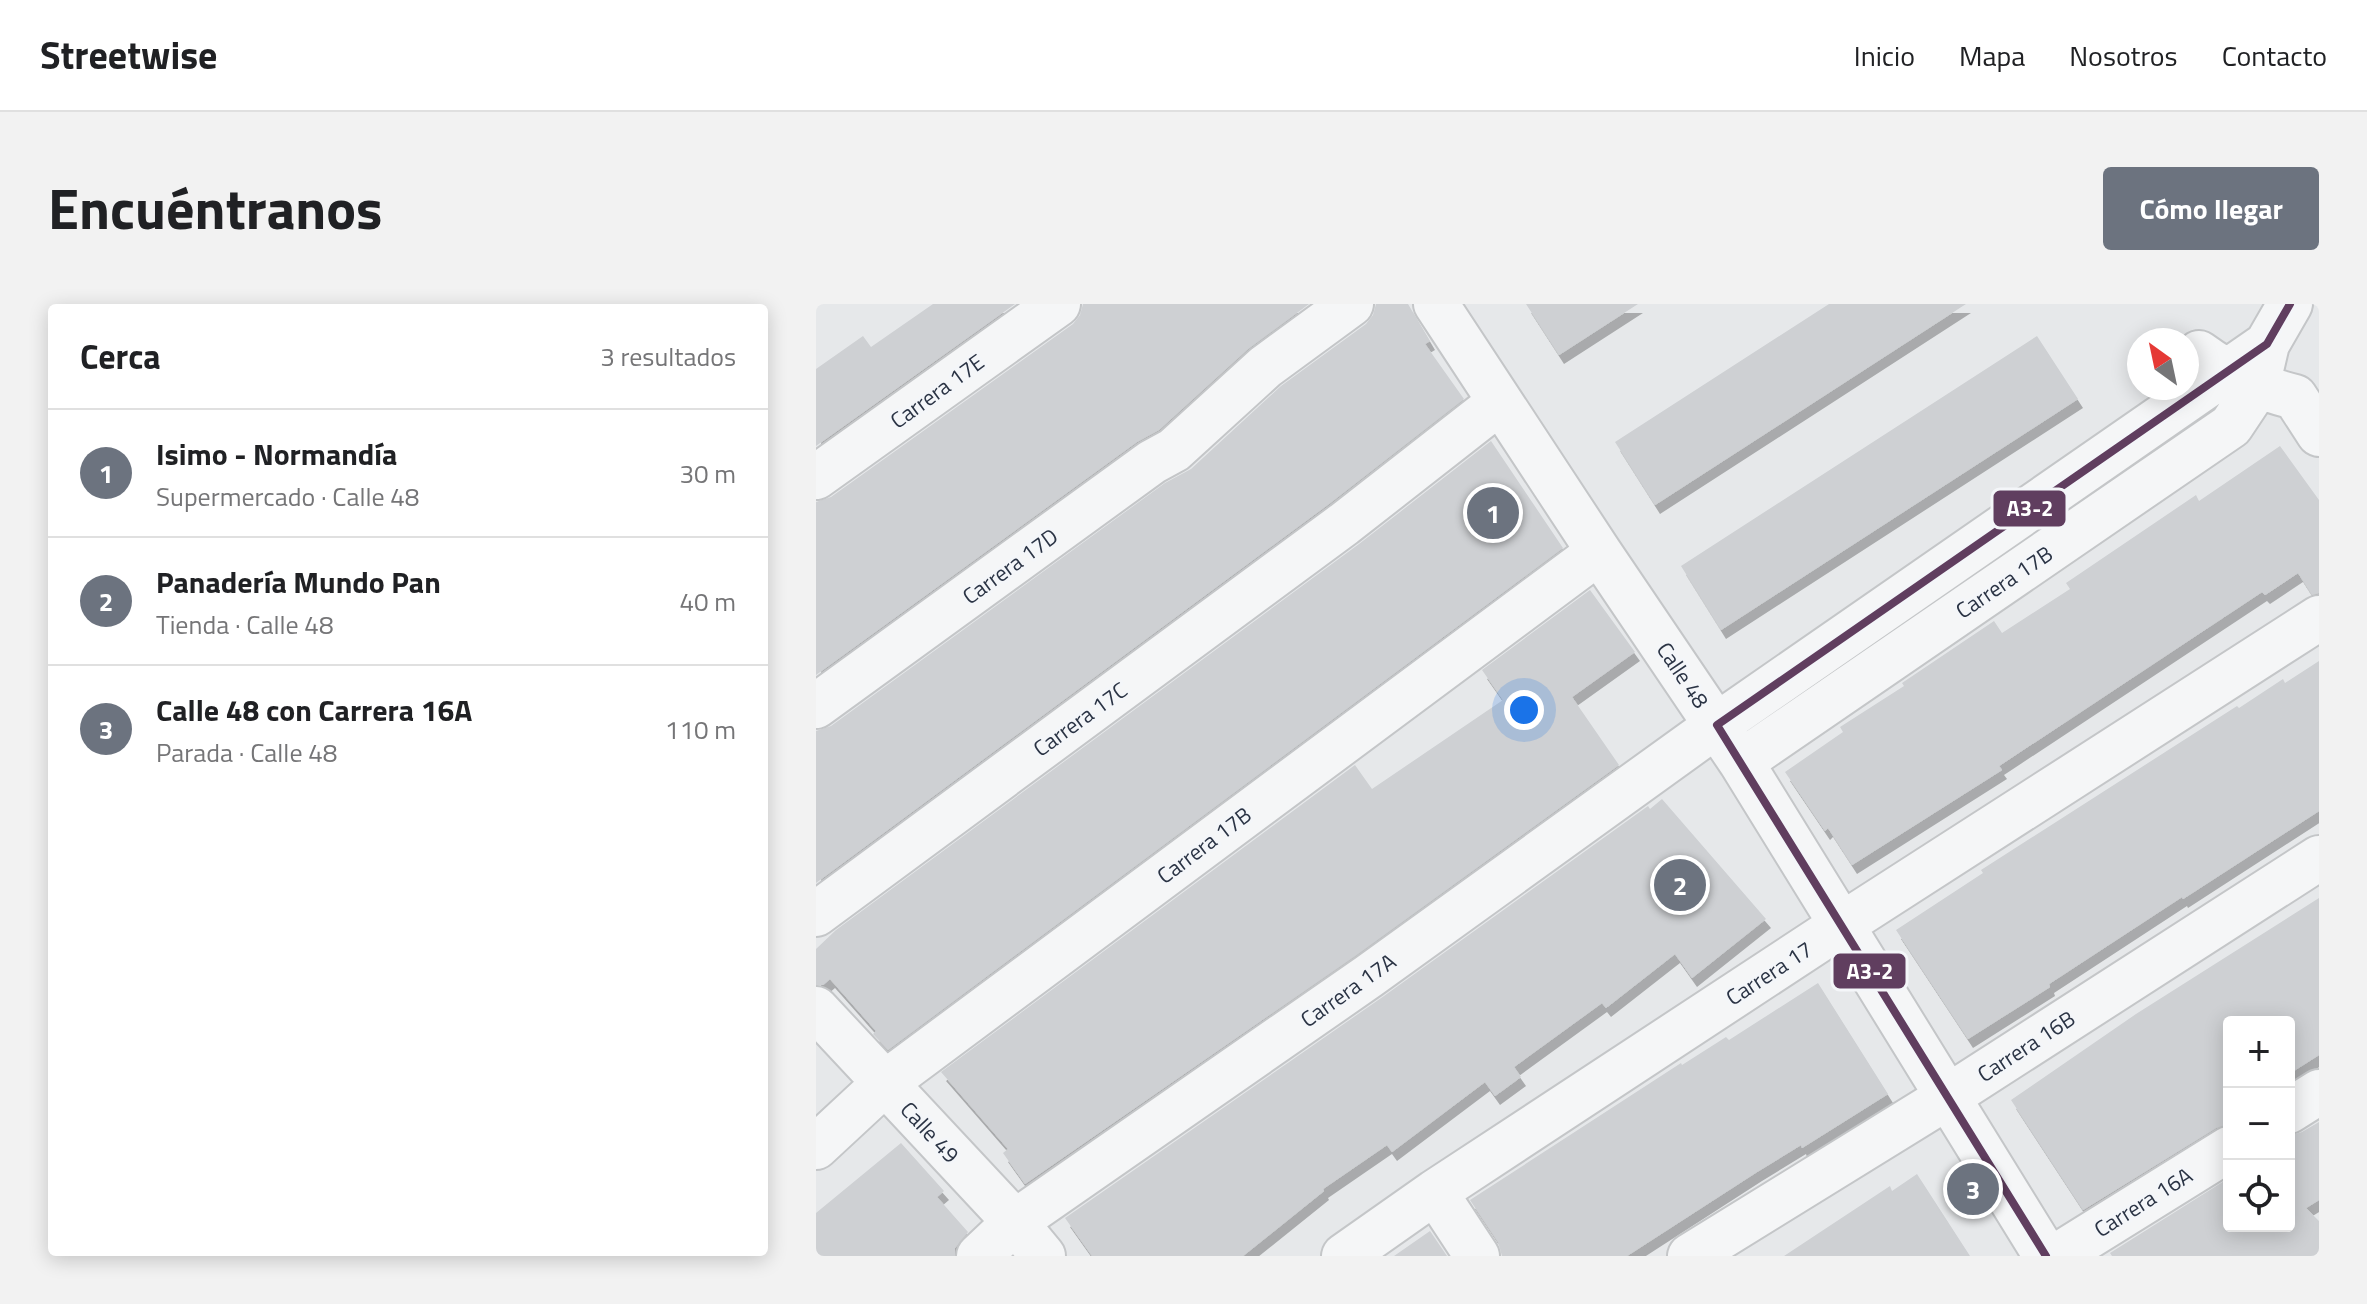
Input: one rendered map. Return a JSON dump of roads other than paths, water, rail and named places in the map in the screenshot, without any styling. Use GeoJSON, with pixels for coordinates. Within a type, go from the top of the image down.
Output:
{"type":"FeatureCollection","features":[{"type":"Feature","properties":{"kind":"street","name":"Carrera 17E"},"geometry":{"type":"LineString","coordinates":[[816,477],[1058,304]]}},
{"type":"Feature","properties":{"kind":"street","name":"Carrera 17D"},"geometry":{"type":"LineString","coordinates":[[816,706],[1152,462],[1174,450],[1265,367],[1351,304]]}},
{"type":"Feature","properties":{"kind":"street","name":"Calle 48"},"geometry":{"type":"LineString","coordinates":[[1436,304],[1741,762],[2046,1256]]}},
{"type":"Feature","properties":{"kind":"street","name":"Carrera 17B"},"geometry":{"type":"LineString","coordinates":[[1741,762],[2231,426],[2227,371],[2267,344],[2290,304]]}},
{"type":"Feature","properties":{"kind":"street"},"geometry":{"type":"LineString","coordinates":[[2227,371],[2295,397],[2319,434]]}},
{"type":"Feature","properties":{"kind":"street","name":"Carrera 17A"},"geometry":{"type":"LineString","coordinates":[[979,1256],[1015,1222],[1369,976],[1717,725],[2227,371]]}},
{"type":"Feature","properties":{"kind":"street","name":"Carrera 17C"},"geometry":{"type":"LineString","coordinates":[[816,914],[1344,524],[1500,402]]}},
{"type":"Feature","properties":{"kind":"street","name":"Carrera 17B"},"geometry":{"type":"LineString","coordinates":[[816,1147],[885,1083],[1599,552]]}},
{"type":"Feature","properties":{"kind":"street","name":"Carrera 17"},"geometry":{"type":"LineString","coordinates":[[1344,1256],[1435,1192],[1843,924],[2319,618]]}},
{"type":"Feature","properties":{"kind":"street","name":"Carrera 16B"},"geometry":{"type":"LineString","coordinates":[[1690,1256],[1949,1096],[2319,858]]}},
{"type":"Feature","properties":{"kind":"street","name":"Calle 49"},"geometry":{"type":"LineString","coordinates":[[816,1009],[1043,1256]]}},
{"type":"Feature","properties":{"kind":"street"},"geometry":{"type":"LineString","coordinates":[[2295,1107],[2319,1092]]}},
{"type":"Feature","properties":{"kind":"street","name":"Carrera 16A"},"geometry":{"type":"LineString","coordinates":[[2057,1256],[2223,1153]]}},
{"type":"Feature","properties":{"kind":"street"},"geometry":{"type":"LineString","coordinates":[[1435,1192],[1477,1256]]}},
{"type":"Feature","properties":{"kind":"place","name":"Isimo - Normandía"},"geometry":{"type":"Point","coordinates":[1493,513]}},
{"type":"Feature","properties":{"kind":"place","name":"Panadería Mundo Pan"},"geometry":{"type":"Point","coordinates":[1680,885]}},
{"type":"Feature","properties":{"kind":"place","name":"Calle 48 con Carrera 16A"},"geometry":{"type":"Point","coordinates":[1973,1189]}}]}
